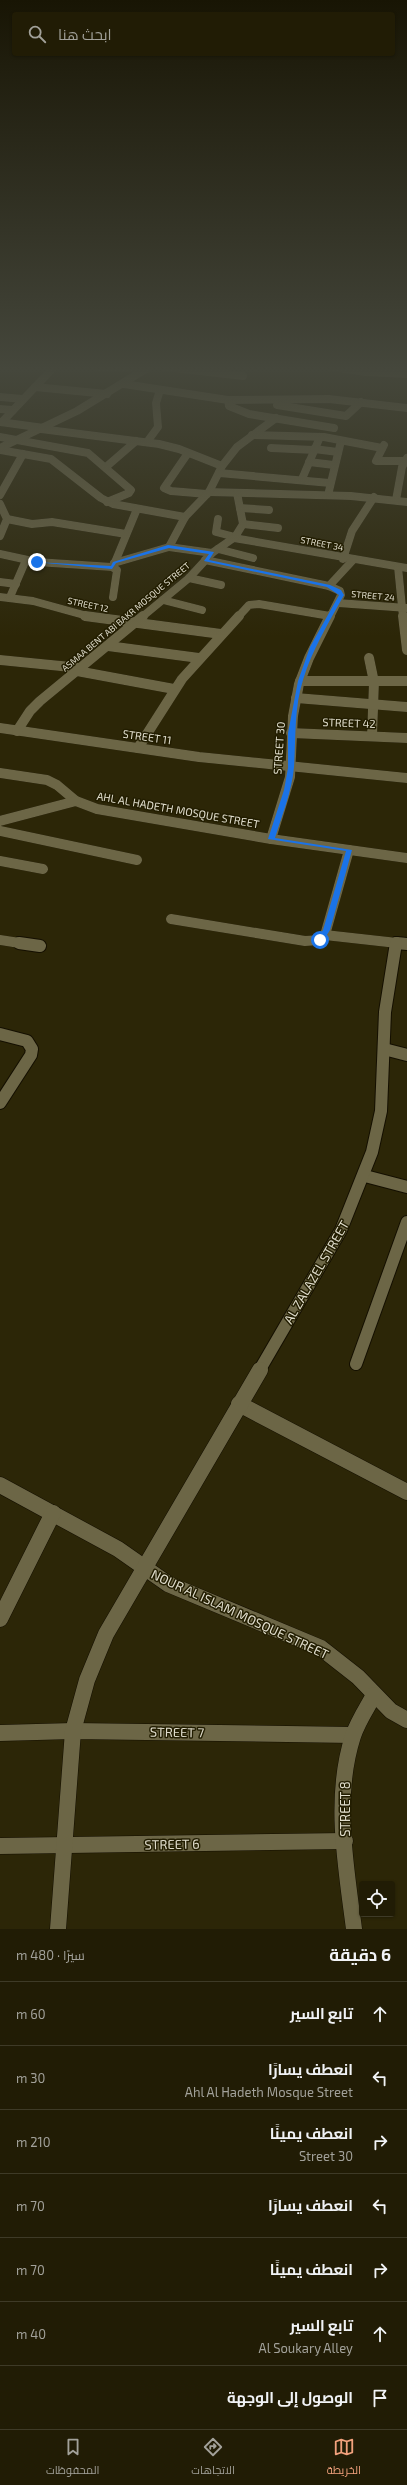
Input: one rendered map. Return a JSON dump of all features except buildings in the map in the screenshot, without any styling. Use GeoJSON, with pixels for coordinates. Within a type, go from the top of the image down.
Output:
{"type":"FeatureCollection","features":[{"type":"Feature","properties":{"kind":"street"},"geometry":{"type":"LineString","coordinates":[[0,495],[21,457]]}},
{"type":"Feature","properties":{"kind":"street"},"geometry":{"type":"LineString","coordinates":[[40,457],[51,459],[108,502],[137,509],[185,517]]}},
{"type":"Feature","properties":{"kind":"street"},"geometry":{"type":"LineString","coordinates":[[94,457],[131,491],[108,502]]}},
{"type":"Feature","properties":{"kind":"street"},"geometry":{"type":"LineString","coordinates":[[106,467],[118,457]]}},
{"type":"Feature","properties":{"kind":"street"},"geometry":{"type":"LineString","coordinates":[[185,457],[164,488],[171,491],[328,495],[407,502]]}},
{"type":"Feature","properties":{"kind":"street"},"geometry":{"type":"LineString","coordinates":[[196,457],[220,470],[330,483]]}},
{"type":"Feature","properties":{"kind":"street"},"geometry":{"type":"LineString","coordinates":[[168,547],[185,517],[208,493],[220,470],[230,457]]}},
{"type":"Feature","properties":{"kind":"street"},"geometry":{"type":"LineString","coordinates":[[302,479],[310,457]]}},
{"type":"Feature","properties":{"kind":"street"},"geometry":{"type":"LineString","coordinates":[[328,495],[336,457]]}},
{"type":"Feature","properties":{"kind":"street"},"geometry":{"type":"LineString","coordinates":[[378,457],[376,461],[405,464],[396,500]]}},
{"type":"Feature","properties":{"kind":"street"},"geometry":{"type":"LineString","coordinates":[[308,462],[334,465]]}},
{"type":"Feature","properties":{"kind":"street"},"geometry":{"type":"LineString","coordinates":[[235,537],[242,524],[236,493]]}},
{"type":"Feature","properties":{"kind":"street"},"geometry":{"type":"LineString","coordinates":[[344,559],[352,531],[374,498]]}},
{"type":"Feature","properties":{"kind":"street"},"geometry":{"type":"LineString","coordinates":[[0,504],[7,519],[0,536]]}},
{"type":"Feature","properties":{"kind":"street"},"geometry":{"type":"LineString","coordinates":[[240,508],[269,510]]}},
{"type":"Feature","properties":{"kind":"street"},"geometry":{"type":"LineString","coordinates":[[113,565],[137,509]]}},
{"type":"Feature","properties":{"kind":"street"},"geometry":{"type":"LineString","coordinates":[[7,519],[32,524],[52,522],[126,534]]}},
{"type":"Feature","properties":{"kind":"street","name":"STREET 34"},"geometry":{"type":"LineString","coordinates":[[218,519],[216,532],[235,537],[344,559],[407,568]]}},
{"type":"Feature","properties":{"kind":"street"},"geometry":{"type":"LineString","coordinates":[[242,524],[278,528]]}},
{"type":"Feature","properties":{"kind":"street","name":"ASMAA BENT ABI BAKR MOSQUE STREET"},"geometry":{"type":"LineString","coordinates":[[17,731],[30,711],[189,578],[205,560],[235,537]]}},
{"type":"Feature","properties":{"kind":"street"},"geometry":{"type":"LineString","coordinates":[[0,554],[26,560],[113,565],[168,547],[216,551],[253,558]]}},
{"type":"Feature","properties":{"kind":"street"},"geometry":{"type":"LineString","coordinates":[[10,597],[26,560]]}},
{"type":"Feature","properties":{"kind":"street"},"geometry":{"type":"LineString","coordinates":[[205,560],[329,586],[340,591],[340,599]]}},
{"type":"Feature","properties":{"kind":"street"},"geometry":{"type":"LineString","coordinates":[[329,586],[353,560]]}},
{"type":"Feature","properties":{"kind":"street"},"geometry":{"type":"LineString","coordinates":[[112,597],[116,570],[113,565]]}},
{"type":"Feature","properties":{"kind":"street"},"geometry":{"type":"LineString","coordinates":[[398,567],[405,608],[407,650]]}},
{"type":"Feature","properties":{"kind":"street"},"geometry":{"type":"LineString","coordinates":[[189,578],[221,585]]}},
{"type":"Feature","properties":{"kind":"street"},"geometry":{"type":"LineString","coordinates":[[0,582],[16,584]]}},
{"type":"Feature","properties":{"kind":"street","name":"STREET 12"},"geometry":{"type":"LineString","coordinates":[[0,597],[30,599],[84,616],[221,634]]}},
{"type":"Feature","properties":{"kind":"street","name":"STREET 24"},"geometry":{"type":"LineString","coordinates":[[340,599],[405,608]]}},
{"type":"Feature","properties":{"kind":"street","name":"STREET 30"},"geometry":{"type":"LineString","coordinates":[[271,839],[283,804],[291,768],[291,733],[300,681],[313,647],[340,599]]}},
{"type":"Feature","properties":{"kind":"street"},"geometry":{"type":"LineString","coordinates":[[163,600],[202,610]]}},
{"type":"Feature","properties":{"kind":"street"},"geometry":{"type":"LineString","coordinates":[[138,748],[174,689],[199,658],[247,606],[252,604],[330,616]]}},
{"type":"Feature","properties":{"kind":"street"},"geometry":{"type":"LineString","coordinates":[[108,646],[199,658]]}},
{"type":"Feature","properties":{"kind":"street"},"geometry":{"type":"LineString","coordinates":[[370,658],[374,682],[372,736]]}},
{"type":"Feature","properties":{"kind":"street"},"geometry":{"type":"LineString","coordinates":[[0,660],[79,670],[174,689]]}},
{"type":"Feature","properties":{"kind":"street"},"geometry":{"type":"LineString","coordinates":[[300,681],[407,681]]}},
{"type":"Feature","properties":{"kind":"street"},"geometry":{"type":"LineString","coordinates":[[296,698],[407,707]]}},
{"type":"Feature","properties":{"kind":"street","name":"STREET 11"},"geometry":{"type":"LineString","coordinates":[[0,728],[291,768],[407,778]]}},
{"type":"Feature","properties":{"kind":"street","name":"STREET 42"},"geometry":{"type":"LineString","coordinates":[[291,733],[407,738]]}},
{"type":"Feature","properties":{"kind":"street","name":"AHL AL HADETH MOSQUE STREET"},"geometry":{"type":"LineString","coordinates":[[0,773],[46,780],[57,785],[76,802],[97,808],[271,839],[407,858]]}},
{"type":"Feature","properties":{"kind":"street"},"geometry":{"type":"LineString","coordinates":[[0,821],[76,802]]}},
{"type":"Feature","properties":{"kind":"street"},"geometry":{"type":"LineString","coordinates":[[0,831],[137,860]]}},
{"type":"Feature","properties":{"kind":"street"},"geometry":{"type":"LineString","coordinates":[[325,935],[349,850]]}},
{"type":"Feature","properties":{"kind":"street"},"geometry":{"type":"LineString","coordinates":[[0,861],[43,869]]}},
{"type":"Feature","properties":{"kind":"street"},"geometry":{"type":"LineString","coordinates":[[171,919],[305,941],[315,941],[325,935],[401,944]]}},
{"type":"Feature","properties":{"kind":"street"},"geometry":{"type":"LineString","coordinates":[[0,940],[40,946]]}},
{"type":"Feature","properties":{"kind":"street","name":"AL ZALAZEL STREET"},"geometry":{"type":"LineString","coordinates":[[58,1929],[63,1845],[73,1731],[87,1680],[106,1634],[341,1230],[365,1176],[379,1124],[384,1074],[385,1012],[401,944]]}},
{"type":"Feature","properties":{"kind":"street"},"geometry":{"type":"LineString","coordinates":[[0,1034],[27,1041],[32,1049],[32,1055],[0,1103]]}},
{"type":"Feature","properties":{"kind":"street"},"geometry":{"type":"LineString","coordinates":[[384,1050],[407,1055]]}},
{"type":"Feature","properties":{"kind":"street"},"geometry":{"type":"LineString","coordinates":[[365,1176],[407,1187]]}},
{"type":"Feature","properties":{"kind":"street"},"geometry":{"type":"LineString","coordinates":[[356,1364],[403,1245],[407,1222]]}},
{"type":"Feature","properties":{"kind":"street"},"geometry":{"type":"LineString","coordinates":[[239,1404],[407,1492]]}},
{"type":"Feature","properties":{"kind":"street","name":"NOUR AL ISLAM MOSQUE STREET"},"geometry":{"type":"LineString","coordinates":[[0,1485],[118,1549],[143,1569],[168,1584],[321,1648],[352,1672],[392,1711],[407,1720]]}},
{"type":"Feature","properties":{"kind":"street"},"geometry":{"type":"LineString","coordinates":[[0,1619],[53,1513]]}},
{"type":"Feature","properties":{"kind":"street","name":"STREET 8"},"geometry":{"type":"LineString","coordinates":[[354,1929],[345,1841],[343,1805],[345,1769],[354,1735],[374,1695]]}},
{"type":"Feature","properties":{"kind":"street","name":"STREET 7"},"geometry":{"type":"LineString","coordinates":[[0,1733],[73,1731],[354,1735]]}},
{"type":"Feature","properties":{"kind":"street","name":"STREET 6"},"geometry":{"type":"LineString","coordinates":[[0,1846],[345,1841]]}},
{"type":"Feature","properties":{"kind":"route"},"geometry":{"type":"LineString","coordinates":[[37,562],[112,567],[114,563],[160,551],[168,547],[212,553],[205,560],[329,586],[340,591],[341,595],[313,647],[300,681],[291,733],[291,768],[287,790],[271,839],[349,850],[325,935],[320,940]]}}]}
